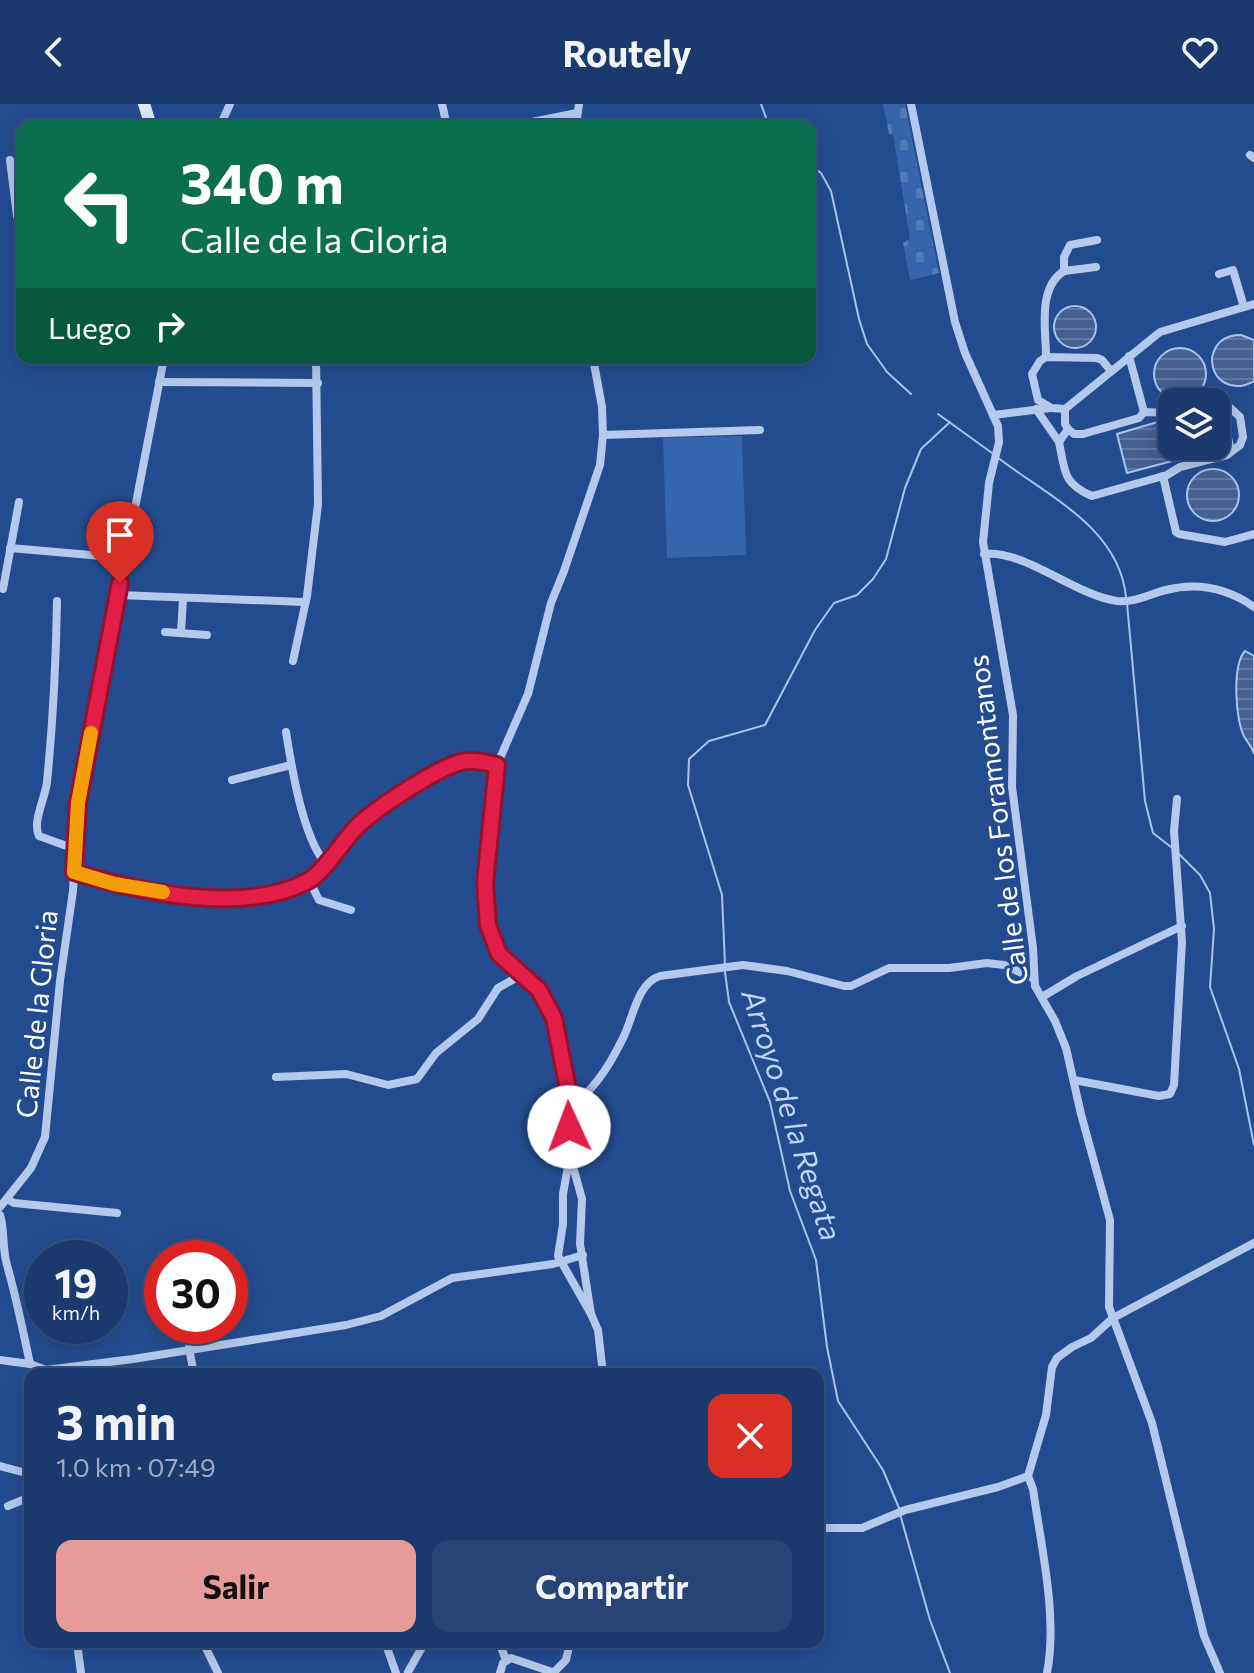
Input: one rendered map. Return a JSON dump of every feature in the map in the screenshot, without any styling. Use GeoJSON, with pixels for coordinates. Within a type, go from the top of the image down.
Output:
{"type":"FeatureCollection","features":[{"type":"Feature","properties":{"kind":"street"},"geometry":{"type":"LineString","coordinates":[[911,104],[955,322],[965,353],[993,415],[1036,409],[1065,409],[1160,332],[1254,304]]}},
{"type":"Feature","properties":{"kind":"street"},"geometry":{"type":"LineString","coordinates":[[535,120],[578,109]]}},
{"type":"Feature","properties":{"kind":"street"},"geometry":{"type":"LineString","coordinates":[[10,160],[16,208]]}},
{"type":"Feature","properties":{"kind":"street"},"geometry":{"type":"LineString","coordinates":[[1064,271],[1064,257],[1070,245],[1097,240]]}},
{"type":"Feature","properties":{"kind":"street"},"geometry":{"type":"LineString","coordinates":[[1046,357],[1044,336],[1049,294],[1055,278],[1064,271],[1096,267]]}},
{"type":"Feature","properties":{"kind":"street"},"geometry":{"type":"LineString","coordinates":[[1219,274],[1233,270],[1244,307]]}},
{"type":"Feature","properties":{"kind":"street"},"geometry":{"type":"LineString","coordinates":[[1129,356],[1144,412]]}},
{"type":"Feature","properties":{"kind":"street"},"geometry":{"type":"LineString","coordinates":[[1051,408],[1038,400],[1032,382],[1036,366],[1046,357],[1097,358],[1111,371]]}},
{"type":"Feature","properties":{"kind":"street","name":"Calle de la Gloria"},"geometry":{"type":"LineString","coordinates":[[0,1207],[31,1168],[45,1137],[81,784],[163,364]]}},
{"type":"Feature","properties":{"kind":"street"},"geometry":{"type":"LineString","coordinates":[[293,661],[318,504],[316,364]]}},
{"type":"Feature","properties":{"kind":"street"},"geometry":{"type":"LineString","coordinates":[[594,364],[602,407],[600,465],[551,603],[528,694],[497,765],[485,883],[488,925],[499,954],[539,990],[554,1018],[570,1106],[570,1155],[558,1256],[598,1330],[602,1368]]}},
{"type":"Feature","properties":{"kind":"street"},"geometry":{"type":"LineString","coordinates":[[159,382],[318,383]]}},
{"type":"Feature","properties":{"kind":"street"},"geometry":{"type":"LineString","coordinates":[[1230,408],[1244,426],[1240,445],[1230,453]]}},
{"type":"Feature","properties":{"kind":"street"},"geometry":{"type":"LineString","coordinates":[[1036,409],[1059,442],[1065,474],[1071,485],[1092,496],[1207,460]]}},
{"type":"Feature","properties":{"kind":"street"},"geometry":{"type":"LineString","coordinates":[[1065,409],[1065,424],[1074,434],[1139,418],[1144,412]]}},
{"type":"Feature","properties":{"kind":"street"},"geometry":{"type":"LineString","coordinates":[[1144,412],[1158,412]]}},
{"type":"Feature","properties":{"kind":"street","name":"Calle de los Foramontanos"},"geometry":{"type":"LineString","coordinates":[[993,415],[998,426],[998,447],[983,519],[984,554],[1013,715],[1012,787],[1033,948],[1033,978],[1066,1048],[1110,1220],[1108,1294],[1113,1318],[1152,1423],[1204,1636],[1220,1673]]}},
{"type":"Feature","properties":{"kind":"street"},"geometry":{"type":"LineString","coordinates":[[1059,442],[1068,429]]}},
{"type":"Feature","properties":{"kind":"street"},"geometry":{"type":"LineString","coordinates":[[603,435],[760,430]]}},
{"type":"Feature","properties":{"kind":"street"},"geometry":{"type":"LineString","coordinates":[[1163,476],[1179,534],[1225,542],[1254,534]]}},
{"type":"Feature","properties":{"kind":"street"},"geometry":{"type":"LineString","coordinates":[[3,589],[19,502]]}},
{"type":"Feature","properties":{"kind":"street"},"geometry":{"type":"LineString","coordinates":[[10,548],[125,558]]}},
{"type":"Feature","properties":{"kind":"street"},"geometry":{"type":"LineString","coordinates":[[984,554],[1020,561],[1087,592],[1121,601],[1166,590],[1199,587],[1232,592],[1254,607]]}},
{"type":"Feature","properties":{"kind":"street"},"geometry":{"type":"LineString","coordinates":[[118,595],[304,602]]}},
{"type":"Feature","properties":{"kind":"street"},"geometry":{"type":"LineString","coordinates":[[181,632],[183,599]]}},
{"type":"Feature","properties":{"kind":"street"},"geometry":{"type":"LineString","coordinates":[[57,601],[52,737],[45,799],[36,832],[39,836],[75,849]]}},
{"type":"Feature","properties":{"kind":"street"},"geometry":{"type":"LineString","coordinates":[[165,632],[207,635]]}},
{"type":"Feature","properties":{"kind":"street"},"geometry":{"type":"LineString","coordinates":[[286,732],[306,824],[325,863]]}},
{"type":"Feature","properties":{"kind":"street","name":"Calle de la Gloria"},"geometry":{"type":"LineString","coordinates":[[74,872],[131,888],[236,899],[257,896],[309,880],[368,817],[441,770],[466,761],[497,765]]}},
{"type":"Feature","properties":{"kind":"street"},"geometry":{"type":"LineString","coordinates":[[232,780],[291,765]]}},
{"type":"Feature","properties":{"kind":"street"},"geometry":{"type":"LineString","coordinates":[[1074,1080],[1159,1096],[1170,1094],[1174,1085],[1182,926],[1174,831],[1177,799]]}},
{"type":"Feature","properties":{"kind":"street"},"geometry":{"type":"LineString","coordinates":[[309,880],[319,900],[351,910]]}},
{"type":"Feature","properties":{"kind":"street"},"geometry":{"type":"LineString","coordinates":[[1042,997],[1077,976],[1182,926]]}},
{"type":"Feature","properties":{"kind":"street"},"geometry":{"type":"LineString","coordinates":[[570,1106],[599,1079],[623,1039],[648,982],[660,976],[743,965],[772,968],[851,986],[889,968],[949,968],[998,963],[1033,978]]}},
{"type":"Feature","properties":{"kind":"street"},"geometry":{"type":"LineString","coordinates":[[276,1077],[346,1074],[388,1085],[417,1079],[436,1053],[478,1019],[498,988],[523,974]]}},
{"type":"Feature","properties":{"kind":"street"},"geometry":{"type":"LineString","coordinates":[[570,1155],[582,1199],[580,1244],[591,1314]]}},
{"type":"Feature","properties":{"kind":"street"},"geometry":{"type":"LineString","coordinates":[[7,1199],[14,1203],[117,1213]]}},
{"type":"Feature","properties":{"kind":"street"},"geometry":{"type":"LineString","coordinates":[[0,1215],[6,1249],[3,1261],[13,1282],[30,1364]]}},
{"type":"Feature","properties":{"kind":"street"},"geometry":{"type":"LineString","coordinates":[[1047,1673],[1051,1643],[1049,1605],[1033,1489],[1028,1476],[1046,1415],[1052,1367],[1063,1352],[1091,1338],[1113,1318],[1254,1243]]}},
{"type":"Feature","properties":{"kind":"street"},"geometry":{"type":"LineString","coordinates":[[73,1368],[372,1320],[452,1278],[583,1255]]}},
{"type":"Feature","properties":{"kind":"street"},"geometry":{"type":"LineString","coordinates":[[189,1348],[193,1368]]}},
{"type":"Feature","properties":{"kind":"street"},"geometry":{"type":"LineString","coordinates":[[0,1360],[38,1368]]}},
{"type":"Feature","properties":{"kind":"street"},"geometry":{"type":"LineString","coordinates":[[0,1466],[24,1472]]}},
{"type":"Feature","properties":{"kind":"street"},"geometry":{"type":"LineString","coordinates":[[824,1528],[862,1528],[905,1510],[998,1487],[1028,1476]]}},
{"type":"Feature","properties":{"kind":"street"},"geometry":{"type":"LineString","coordinates":[[8,1506],[24,1499]]}},
{"type":"Feature","properties":{"kind":"street"},"geometry":{"type":"LineString","coordinates":[[78,1648],[81,1673]]}},
{"type":"Feature","properties":{"kind":"street"},"geometry":{"type":"LineString","coordinates":[[206,1648],[218,1673]]}},
{"type":"Feature","properties":{"kind":"street"},"geometry":{"type":"LineString","coordinates":[[388,1648],[398,1673],[409,1673],[422,1648]]}},
{"type":"Feature","properties":{"kind":"street"},"geometry":{"type":"LineString","coordinates":[[500,1673],[506,1660],[501,1648]]}},
{"type":"Feature","properties":{"kind":"street"},"geometry":{"type":"LineString","coordinates":[[506,1660],[517,1659],[554,1673],[566,1660],[569,1648]]}},
{"type":"Feature","properties":{"kind":"green space"},"geometry":{"type":"Polygon","coordinates":[[[883,104],[905,104],[939,273],[910,280],[903,243],[910,239],[893,134],[889,134],[883,104]]]}},
{"type":"Feature","properties":{"kind":"green space"},"geometry":{"type":"Polygon","coordinates":[[[742,436],[746,555],[667,558],[663,438],[742,436]]]}},
{"type":"Feature","properties":{"kind":"shaded area"},"geometry":{"type":"Polygon","coordinates":[[[1075,306],[1090,312],[1096,327],[1090,342],[1075,348],[1060,342],[1054,327],[1060,312],[1075,306]]]}},
{"type":"Feature","properties":{"kind":"shaded area"},"geometry":{"type":"Polygon","coordinates":[[[1241,335],[1254,340],[1254,381],[1239,386],[1220,379],[1212,358],[1222,340],[1241,335]]]}},
{"type":"Feature","properties":{"kind":"shaded area"},"geometry":{"type":"Polygon","coordinates":[[[1170,350],[1190,350],[1204,364],[1206,374],[1201,388],[1159,388],[1156,384],[1156,364],[1170,350]]]}},
{"type":"Feature","properties":{"kind":"shaded area"},"geometry":{"type":"Polygon","coordinates":[[[1158,422],[1158,460],[1176,460],[1127,473],[1117,434],[1158,422]]]}},
{"type":"Feature","properties":{"kind":"shaded area"},"geometry":{"type":"Polygon","coordinates":[[[1213,469],[1231,477],[1239,495],[1231,513],[1213,521],[1195,513],[1187,495],[1195,477],[1213,469]]]}},
{"type":"Feature","properties":{"kind":"shaded area"},"geometry":{"type":"Polygon","coordinates":[[[1245,651],[1254,656],[1254,754],[1242,730],[1237,707],[1238,668],[1245,651]]]}},
{"type":"Feature","properties":{"kind":"waterway"},"geometry":{"type":"LineString","coordinates":[[761,104],[767,120]]}},
{"type":"Feature","properties":{"kind":"waterway"},"geometry":{"type":"LineString","coordinates":[[816,169],[831,191],[867,344],[887,372],[911,394]]}},
{"type":"Feature","properties":{"kind":"waterway"},"geometry":{"type":"LineString","coordinates":[[938,414],[992,453]]}},
{"type":"Feature","properties":{"kind":"waterway","name":"Arroyo de la Regata"},"geometry":{"type":"LineString","coordinates":[[725,965],[722,895],[688,785],[689,759],[709,741],[765,725],[815,630],[834,603],[857,595],[873,579],[886,559],[905,488],[921,449],[950,422]]}},
{"type":"Feature","properties":{"kind":"waterway"},"geometry":{"type":"LineString","coordinates":[[997,457],[1078,515],[1095,532],[1110,551],[1120,572],[1126,597]]}},
{"type":"Feature","properties":{"kind":"waterway"},"geometry":{"type":"LineString","coordinates":[[1127,603],[1145,801],[1153,833],[1171,847]]}},
{"type":"Feature","properties":{"kind":"waterway"},"geometry":{"type":"LineString","coordinates":[[1178,853],[1200,875],[1210,893],[1214,929],[1210,987],[1239,1069],[1254,1145]]}},
{"type":"Feature","properties":{"kind":"waterway","name":"Arroyo de la Regata"},"geometry":{"type":"LineString","coordinates":[[725,972],[729,1002],[770,1102],[790,1191],[816,1260],[827,1347],[838,1401],[883,1470],[899,1508]]}},
{"type":"Feature","properties":{"kind":"waterway","name":"Arroyo de la Regata"},"geometry":{"type":"LineString","coordinates":[[900,1514],[930,1620],[950,1673]]}},
{"type":"Feature","properties":{"kind":"slow traffic"},"geometry":{"type":"LineString","coordinates":[[91,733],[78,803],[74,872],[131,888],[163,892]]}},
{"type":"Feature","properties":{"kind":"route"},"geometry":{"type":"LineString","coordinates":[[120,583],[78,803],[74,872],[131,888],[236,899],[257,896],[309,880],[368,817],[441,770],[466,761],[497,765],[485,883],[488,925],[499,954],[539,990],[554,1018],[570,1099],[569,1127]]}}]}
